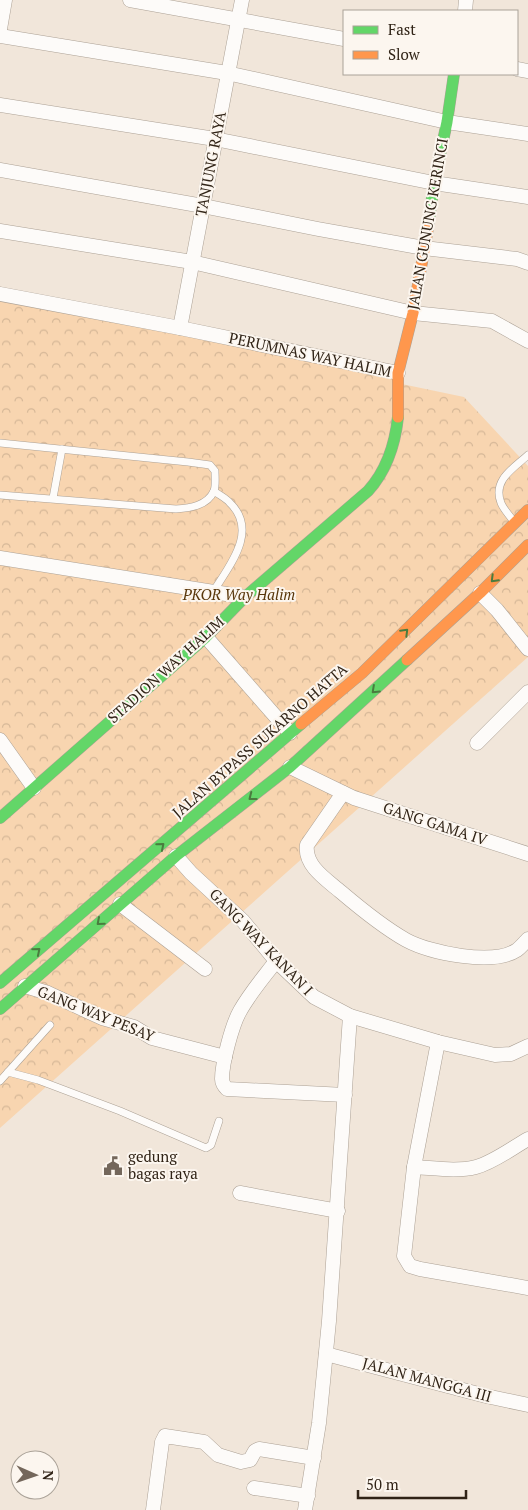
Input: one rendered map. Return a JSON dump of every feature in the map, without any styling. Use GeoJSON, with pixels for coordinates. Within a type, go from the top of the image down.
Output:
{"type":"FeatureCollection","features":[{"type":"Feature","properties":{"kind":"main road","name":"JALAN GUNUNG KERINCI"},"geometry":{"type":"LineString","coordinates":[[398,373],[413,313],[454,75]]}},
{"type":"Feature","properties":{"kind":"main road","name":"PERUMNAS WAY HALIM"},"geometry":{"type":"LineString","coordinates":[[245,596],[368,491],[381,475],[389,460],[397,431],[399,406],[398,373]]}},
{"type":"Feature","properties":{"kind":"main road","name":"JALAN BYPASS SUKARNO HATTA"},"geometry":{"type":"LineString","coordinates":[[0,983],[362,673],[528,510]]}},
{"type":"Feature","properties":{"kind":"main road"},"geometry":{"type":"LineString","coordinates":[[0,1009],[176,856],[290,767],[480,593],[528,544]]}},
{"type":"Feature","properties":{"kind":"main road","name":"STADION WAY HALIM"},"geometry":{"type":"LineString","coordinates":[[0,818],[206,637],[245,596]]}},
{"type":"Feature","properties":{"kind":"street"},"geometry":{"type":"LineString","coordinates":[[0,29],[5,0]]}},
{"type":"Feature","properties":{"kind":"street"},"geometry":{"type":"LineString","coordinates":[[130,0],[343,39]]}},
{"type":"Feature","properties":{"kind":"street","name":"TANJUNG RAYA"},"geometry":{"type":"LineString","coordinates":[[180,328],[242,0]]}},
{"type":"Feature","properties":{"kind":"street"},"geometry":{"type":"LineString","coordinates":[[0,36],[228,73],[447,122],[528,134]]}},
{"type":"Feature","properties":{"kind":"street"},"geometry":{"type":"LineString","coordinates":[[0,105],[215,139],[434,183],[528,197]]}},
{"type":"Feature","properties":{"kind":"street"},"geometry":{"type":"LineString","coordinates":[[0,170],[424,248],[517,259],[528,263]]}},
{"type":"Feature","properties":{"kind":"street"},"geometry":{"type":"LineString","coordinates":[[0,231],[192,262],[413,313],[492,321],[527,341]]}},
{"type":"Feature","properties":{"kind":"street","name":"PERUMNAS WAY HALIM"},"geometry":{"type":"LineString","coordinates":[[0,294],[180,328],[398,373]]}},
{"type":"Feature","properties":{"kind":"street","name":"STADION WAY HALIM"},"geometry":{"type":"LineString","coordinates":[[0,558],[245,596]]}},
{"type":"Feature","properties":{"kind":"street"},"geometry":{"type":"LineString","coordinates":[[480,593],[497,610],[528,649]]}},
{"type":"Feature","properties":{"kind":"street"},"geometry":{"type":"LineString","coordinates":[[206,637],[290,733]]}},
{"type":"Feature","properties":{"kind":"street"},"geometry":{"type":"LineString","coordinates":[[477,743],[528,692]]}},
{"type":"Feature","properties":{"kind":"street"},"geometry":{"type":"LineString","coordinates":[[0,740],[34,788]]}},
{"type":"Feature","properties":{"kind":"street","name":"GANG GAMA IV"},"geometry":{"type":"LineString","coordinates":[[290,767],[354,798],[528,854]]}},
{"type":"Feature","properties":{"kind":"street"},"geometry":{"type":"LineString","coordinates":[[343,793],[307,845],[306,854],[319,873],[363,911],[406,940],[434,951],[490,958],[517,950],[528,939]]}},
{"type":"Feature","properties":{"kind":"street","name":"GANG WAY KANAN I"},"geometry":{"type":"LineString","coordinates":[[176,856],[191,874],[243,921],[276,960],[314,997],[350,1016],[438,1042],[503,1055],[511,1054],[528,1046]]}},
{"type":"Feature","properties":{"kind":"street"},"geometry":{"type":"LineString","coordinates":[[120,904],[205,969]]}},
{"type":"Feature","properties":{"kind":"street"},"geometry":{"type":"LineString","coordinates":[[276,960],[248,998],[239,1014],[225,1057],[222,1080],[227,1089],[344,1095]]}},
{"type":"Feature","properties":{"kind":"street","name":"GANG WAY PESAY"},"geometry":{"type":"LineString","coordinates":[[25,986],[48,992],[102,1018],[134,1027],[152,1038],[225,1057]]}},
{"type":"Feature","properties":{"kind":"street"},"geometry":{"type":"LineString","coordinates":[[305,1510],[314,1458],[326,1354],[338,1211],[350,1016]]}},
{"type":"Feature","properties":{"kind":"street"},"geometry":{"type":"LineString","coordinates":[[438,1042],[414,1167],[404,1256],[410,1266],[528,1288]]}},
{"type":"Feature","properties":{"kind":"street"},"geometry":{"type":"LineString","coordinates":[[414,1167],[462,1169],[476,1167],[485,1164],[528,1139]]}},
{"type":"Feature","properties":{"kind":"street"},"geometry":{"type":"LineString","coordinates":[[240,1193],[338,1211]]}},
{"type":"Feature","properties":{"kind":"street","name":"JALAN MANGGA III"},"geometry":{"type":"LineString","coordinates":[[326,1354],[486,1396],[528,1405]]}},
{"type":"Feature","properties":{"kind":"street"},"geometry":{"type":"LineString","coordinates":[[153,1510],[162,1442],[165,1436],[204,1442],[218,1455],[241,1462],[250,1460],[255,1451],[259,1449],[314,1458]]}},
{"type":"Feature","properties":{"kind":"street"},"geometry":{"type":"LineString","coordinates":[[254,1488],[308,1496]]}},
{"type":"Feature","properties":{"kind":"lane"},"geometry":{"type":"LineString","coordinates":[[0,444],[210,465],[216,471],[214,491],[204,503],[190,508],[176,509],[0,495]]}},
{"type":"Feature","properties":{"kind":"lane"},"geometry":{"type":"LineString","coordinates":[[54,498],[62,450]]}},
{"type":"Feature","properties":{"kind":"lane"},"geometry":{"type":"LineString","coordinates":[[514,523],[500,502],[499,490],[501,480],[528,456]]}},
{"type":"Feature","properties":{"kind":"lane"},"geometry":{"type":"LineString","coordinates":[[213,592],[237,554],[243,532],[240,519],[231,504],[214,491]]}},
{"type":"Feature","properties":{"kind":"lane"},"geometry":{"type":"LineString","coordinates":[[0,1082],[50,1025]]}},
{"type":"Feature","properties":{"kind":"lane"},"geometry":{"type":"LineString","coordinates":[[8,1072],[38,1080],[120,1111],[206,1148],[211,1145],[219,1121]]}},
{"type":"Feature","properties":{"kind":"green space","name":"PKOR Way Halim"},"geometry":{"type":"Polygon","coordinates":[[[0,293],[385,363],[394,367],[397,383],[464,397],[528,466],[528,657],[0,1128],[0,293]]]}},
{"type":"Feature","properties":{"kind":"traffic: fast"},"geometry":{"type":"LineString","coordinates":[[428,228],[434,183],[447,122],[454,75]]}},
{"type":"Feature","properties":{"kind":"traffic: fast"},"geometry":{"type":"LineString","coordinates":[[0,818],[206,637],[245,597],[368,491],[380,475],[389,457],[398,417]]}},
{"type":"Feature","properties":{"kind":"traffic: fast"},"geometry":{"type":"LineString","coordinates":[[0,1009],[176,856],[290,767],[407,660]]}},
{"type":"Feature","properties":{"kind":"traffic: fast"},"geometry":{"type":"LineString","coordinates":[[0,983],[301,724]]}},
{"type":"Feature","properties":{"kind":"traffic: slow"},"geometry":{"type":"LineString","coordinates":[[398,417],[398,373],[413,313],[428,228]]}},
{"type":"Feature","properties":{"kind":"traffic: slow"},"geometry":{"type":"LineString","coordinates":[[301,724],[362,673],[528,510]]}},
{"type":"Feature","properties":{"kind":"traffic: slow"},"geometry":{"type":"LineString","coordinates":[[407,660],[480,593],[528,545]]}},
{"type":"Feature","properties":{"kind":"place","name":"gedung bagas raya"},"geometry":{"type":"Point","coordinates":[113,1166]}}]}
